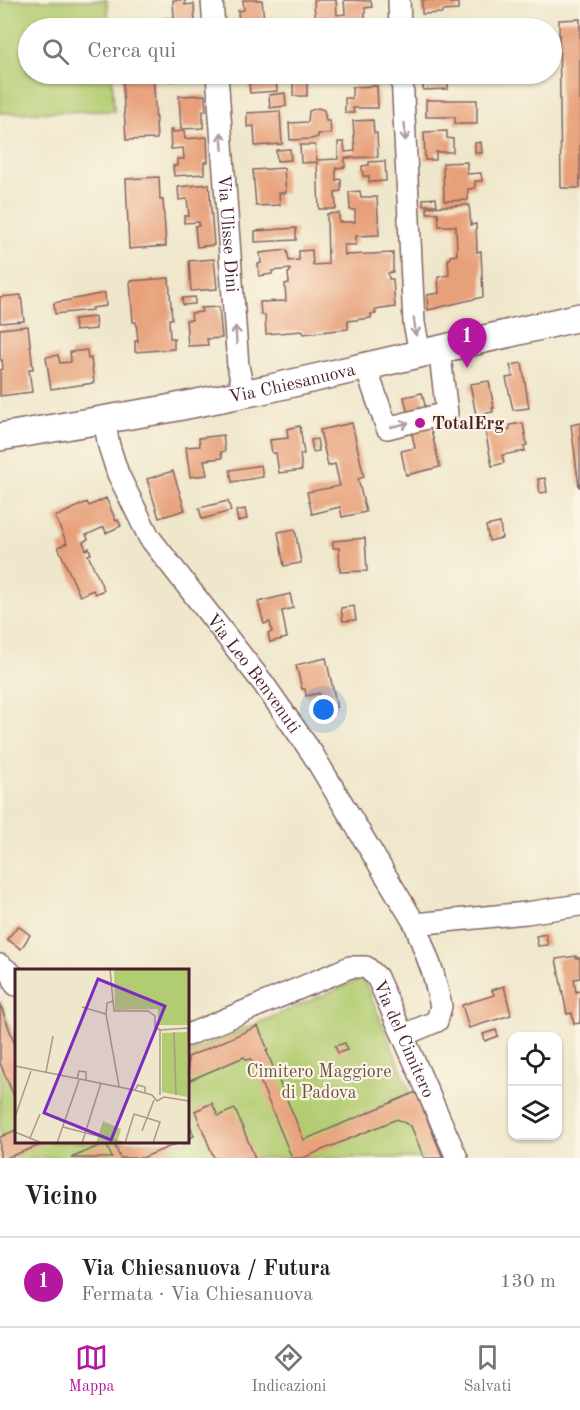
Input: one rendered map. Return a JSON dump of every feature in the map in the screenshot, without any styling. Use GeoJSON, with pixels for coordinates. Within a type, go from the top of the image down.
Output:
{"type":"FeatureCollection","features":[{"type":"Feature","properties":{"kind":"main road","name":"Via Chiesanuova"},"geometry":{"type":"LineString","coordinates":[[0,436],[167,410],[580,318]]}},
{"type":"Feature","properties":{"kind":"street"},"geometry":{"type":"LineString","coordinates":[[212,0],[213,18]]}},
{"type":"Feature","properties":{"kind":"street"},"geometry":{"type":"LineString","coordinates":[[399,0],[400,18]]}},
{"type":"Feature","properties":{"kind":"street","name":"Via Ulisse Dini"},"geometry":{"type":"LineString","coordinates":[[218,84],[238,366],[244,393]]}},
{"type":"Feature","properties":{"kind":"street"},"geometry":{"type":"LineString","coordinates":[[365,365],[387,428],[447,413],[429,351],[414,323],[402,84]]}},
{"type":"Feature","properties":{"kind":"street","name":"Via Leo Benvenuti"},"geometry":{"type":"LineString","coordinates":[[104,420],[118,474],[149,537],[263,683],[312,753],[415,924],[433,973],[441,1006],[437,1021],[404,1035]]}},
{"type":"Feature","properties":{"kind":"street"},"geometry":{"type":"LineString","coordinates":[[415,924],[580,905]]}},
{"type":"Feature","properties":{"kind":"street"},"geometry":{"type":"LineString","coordinates":[[0,965],[12,974],[15,982]]}},
{"type":"Feature","properties":{"kind":"street","name":"Via del Cimitero"},"geometry":{"type":"LineString","coordinates":[[189,1035],[350,967],[366,968],[377,977],[457,1158]]}},
{"type":"Feature","properties":{"kind":"green space"},"geometry":{"type":"Polygon","coordinates":[[[0,0],[107,0],[108,18],[18,18],[18,84],[113,84],[114,111],[0,113],[0,0]]]}},
{"type":"Feature","properties":{"kind":"green space","name":"Cimitero Maggiore di Padova"},"geometry":{"type":"Polygon","coordinates":[[[363,978],[438,1158],[0,1158],[0,1001],[15,1043],[15,1143],[189,1143],[189,1053],[363,978]]]}},
{"type":"Feature","properties":{"kind":"building"},"geometry":{"type":"Polygon","coordinates":[[[173,0],[185,0],[185,5],[194,4],[195,18],[174,18],[173,0]]]}},
{"type":"Feature","properties":{"kind":"building"},"geometry":{"type":"Polygon","coordinates":[[[243,0],[262,0],[264,18],[239,18],[238,11],[244,10],[243,0]]]}},
{"type":"Feature","properties":{"kind":"building"},"geometry":{"type":"Polygon","coordinates":[[[314,0],[336,0],[337,15],[345,14],[344,0],[371,1],[372,7],[365,8],[365,18],[315,17],[314,0]]]}},
{"type":"Feature","properties":{"kind":"building"},"geometry":{"type":"Polygon","coordinates":[[[422,0],[450,0],[450,3],[458,3],[458,10],[422,14],[422,0]]]}},
{"type":"Feature","properties":{"kind":"building"},"geometry":{"type":"Polygon","coordinates":[[[580,19],[580,188],[561,188],[560,84],[562,84],[562,20],[580,19]]]}},
{"type":"Feature","properties":{"kind":"building"},"geometry":{"type":"Polygon","coordinates":[[[123,84],[154,84],[157,139],[126,140],[123,84]]]}},
{"type":"Feature","properties":{"kind":"building"},"geometry":{"type":"Polygon","coordinates":[[[249,84],[276,84],[277,91],[250,93],[249,84]]]}},
{"type":"Feature","properties":{"kind":"building"},"geometry":{"type":"Polygon","coordinates":[[[293,84],[307,84],[307,96],[293,96],[293,84]]]}},
{"type":"Feature","properties":{"kind":"building"},"geometry":{"type":"Polygon","coordinates":[[[423,84],[448,84],[448,89],[423,90],[423,84]]]}},
{"type":"Feature","properties":{"kind":"building"},"geometry":{"type":"Polygon","coordinates":[[[377,86],[378,108],[353,108],[354,113],[345,113],[345,98],[352,98],[352,87],[377,86]]]}},
{"type":"Feature","properties":{"kind":"building"},"geometry":{"type":"Polygon","coordinates":[[[285,93],[286,106],[270,108],[269,95],[285,93]]]}},
{"type":"Feature","properties":{"kind":"building"},"geometry":{"type":"Polygon","coordinates":[[[205,95],[206,111],[203,111],[203,128],[181,129],[179,96],[205,95]]]}},
{"type":"Feature","properties":{"kind":"building"},"geometry":{"type":"Polygon","coordinates":[[[426,100],[477,100],[477,124],[455,124],[455,117],[426,117],[426,100]]]}},
{"type":"Feature","properties":{"kind":"building"},"geometry":{"type":"Polygon","coordinates":[[[318,108],[324,110],[326,121],[330,121],[331,134],[318,134],[318,137],[311,139],[290,140],[289,123],[308,122],[309,111],[318,108]]]}},
{"type":"Feature","properties":{"kind":"building"},"geometry":{"type":"Polygon","coordinates":[[[280,111],[282,144],[255,146],[254,126],[247,127],[247,113],[280,111]]]}},
{"type":"Feature","properties":{"kind":"building"},"geometry":{"type":"Polygon","coordinates":[[[373,120],[374,133],[377,133],[378,157],[345,158],[345,167],[336,168],[336,180],[341,179],[341,191],[335,192],[336,209],[319,209],[317,162],[301,163],[300,145],[315,145],[317,160],[338,159],[338,142],[344,142],[345,152],[355,151],[353,121],[373,120]]]}},
{"type":"Feature","properties":{"kind":"building"},"geometry":{"type":"Polygon","coordinates":[[[173,129],[173,132],[184,131],[185,139],[207,137],[208,162],[204,162],[204,174],[174,176],[173,166],[177,166],[177,159],[184,159],[183,148],[171,149],[170,130],[173,129]]]}},
{"type":"Feature","properties":{"kind":"building"},"geometry":{"type":"Polygon","coordinates":[[[447,131],[447,138],[453,139],[453,152],[436,152],[436,160],[425,160],[424,132],[447,131]]]}},
{"type":"Feature","properties":{"kind":"building"},"geometry":{"type":"Polygon","coordinates":[[[481,142],[482,153],[475,153],[475,143],[481,142]]]}},
{"type":"Feature","properties":{"kind":"building"},"geometry":{"type":"Polygon","coordinates":[[[290,149],[291,160],[277,161],[276,150],[290,149]]]}},
{"type":"Feature","properties":{"kind":"building"},"geometry":{"type":"Polygon","coordinates":[[[385,161],[386,181],[369,182],[369,176],[363,176],[362,166],[369,165],[369,162],[385,161]]]}},
{"type":"Feature","properties":{"kind":"building"},"geometry":{"type":"Polygon","coordinates":[[[467,162],[467,174],[481,173],[482,181],[475,181],[475,188],[468,189],[468,200],[444,201],[443,163],[467,162]]]}},
{"type":"Feature","properties":{"kind":"building"},"geometry":{"type":"Polygon","coordinates":[[[284,168],[286,193],[279,193],[280,205],[256,206],[253,170],[284,168]]]}},
{"type":"Feature","properties":{"kind":"building"},"geometry":{"type":"Polygon","coordinates":[[[159,177],[166,246],[129,249],[126,179],[159,177]]]}},
{"type":"Feature","properties":{"kind":"building"},"geometry":{"type":"Polygon","coordinates":[[[209,184],[214,245],[197,247],[195,226],[199,226],[199,222],[184,223],[184,216],[189,216],[187,199],[179,200],[178,187],[209,184]]]}},
{"type":"Feature","properties":{"kind":"building"},"geometry":{"type":"Polygon","coordinates":[[[360,191],[361,197],[377,197],[379,235],[356,236],[356,245],[344,245],[345,255],[393,253],[393,272],[388,273],[389,279],[393,279],[395,307],[375,310],[376,314],[371,314],[371,318],[348,321],[348,329],[303,334],[303,331],[266,334],[265,315],[261,315],[260,302],[286,301],[285,284],[289,283],[290,269],[272,271],[272,274],[259,276],[260,253],[287,250],[289,261],[299,260],[299,251],[312,250],[313,265],[328,264],[327,214],[339,213],[339,222],[355,222],[355,210],[350,210],[349,192],[360,191]]]}},
{"type":"Feature","properties":{"kind":"building"},"geometry":{"type":"Polygon","coordinates":[[[436,198],[437,205],[423,205],[423,199],[436,198]]]}},
{"type":"Feature","properties":{"kind":"building"},"geometry":{"type":"Polygon","coordinates":[[[469,205],[471,225],[476,224],[477,252],[481,251],[483,297],[428,310],[427,295],[439,293],[438,277],[449,275],[448,259],[457,253],[456,226],[439,226],[438,213],[427,213],[427,207],[469,205]]]}},
{"type":"Feature","properties":{"kind":"building"},"geometry":{"type":"Polygon","coordinates":[[[296,228],[296,240],[255,242],[255,231],[296,228]]]}},
{"type":"Feature","properties":{"kind":"building"},"geometry":{"type":"Polygon","coordinates":[[[214,259],[217,289],[191,291],[189,261],[214,259]]]}},
{"type":"Feature","properties":{"kind":"building"},"geometry":{"type":"Polygon","coordinates":[[[169,278],[172,319],[169,319],[170,338],[174,338],[174,349],[135,352],[135,341],[138,341],[136,322],[133,322],[130,281],[169,278]]]}},
{"type":"Feature","properties":{"kind":"building"},"geometry":{"type":"Polygon","coordinates":[[[105,293],[106,306],[55,314],[54,303],[105,293]]]}},
{"type":"Feature","properties":{"kind":"building"},"geometry":{"type":"Polygon","coordinates":[[[21,295],[24,321],[0,323],[0,297],[21,295]]]}},
{"type":"Feature","properties":{"kind":"building"},"geometry":{"type":"Polygon","coordinates":[[[195,297],[195,304],[183,305],[182,298],[195,297]]]}},
{"type":"Feature","properties":{"kind":"building"},"geometry":{"type":"Polygon","coordinates":[[[219,307],[222,338],[207,339],[208,345],[188,346],[186,320],[192,320],[191,313],[202,312],[201,308],[219,307]]]}},
{"type":"Feature","properties":{"kind":"building"},"geometry":{"type":"Polygon","coordinates":[[[95,317],[96,329],[75,331],[74,319],[95,317]]]}},
{"type":"Feature","properties":{"kind":"building"},"geometry":{"type":"Polygon","coordinates":[[[28,326],[33,369],[29,369],[32,392],[0,396],[0,370],[3,369],[2,360],[0,360],[0,329],[28,326]]]}},
{"type":"Feature","properties":{"kind":"building"},"geometry":{"type":"Polygon","coordinates":[[[87,350],[88,359],[91,358],[94,383],[51,389],[46,357],[58,355],[60,363],[71,362],[70,352],[87,350]]]}},
{"type":"Feature","properties":{"kind":"building"},"geometry":{"type":"Polygon","coordinates":[[[522,363],[529,408],[513,410],[506,378],[513,377],[510,365],[522,363]]]}},
{"type":"Feature","properties":{"kind":"building"},"geometry":{"type":"Polygon","coordinates":[[[489,381],[493,412],[476,415],[470,384],[489,381]]]}},
{"type":"Feature","properties":{"kind":"building"},"geometry":{"type":"Polygon","coordinates":[[[422,393],[440,467],[406,475],[401,451],[415,448],[404,397],[422,393]]]}},
{"type":"Feature","properties":{"kind":"building"},"geometry":{"type":"Polygon","coordinates":[[[352,423],[364,477],[358,479],[366,512],[342,517],[340,507],[312,514],[307,492],[340,486],[335,464],[328,466],[320,430],[352,423]]]}},
{"type":"Feature","properties":{"kind":"building"},"geometry":{"type":"Polygon","coordinates":[[[523,423],[527,445],[524,446],[525,451],[502,455],[504,463],[492,466],[485,430],[496,428],[497,432],[510,429],[510,425],[523,423]]]}},
{"type":"Feature","properties":{"kind":"building"},"geometry":{"type":"Polygon","coordinates":[[[580,423],[580,487],[579,487],[571,425],[580,423]]]}},
{"type":"Feature","properties":{"kind":"building"},"geometry":{"type":"Polygon","coordinates":[[[300,426],[304,454],[300,454],[302,470],[279,473],[276,453],[272,453],[270,440],[288,438],[287,429],[300,426]]]}},
{"type":"Feature","properties":{"kind":"building"},"geometry":{"type":"Polygon","coordinates":[[[223,435],[225,451],[221,452],[222,458],[204,460],[207,475],[190,477],[186,447],[200,446],[199,438],[223,435]]]}},
{"type":"Feature","properties":{"kind":"building"},"geometry":{"type":"Polygon","coordinates":[[[317,439],[319,451],[313,452],[311,440],[317,439]]]}},
{"type":"Feature","properties":{"kind":"building"},"geometry":{"type":"Polygon","coordinates":[[[261,465],[263,477],[232,482],[230,470],[261,465]]]}},
{"type":"Feature","properties":{"kind":"building"},"geometry":{"type":"Polygon","coordinates":[[[173,471],[185,510],[159,518],[147,479],[173,471]]]}},
{"type":"Feature","properties":{"kind":"building"},"geometry":{"type":"Polygon","coordinates":[[[545,478],[547,492],[540,493],[538,479],[545,478]]]}},
{"type":"Feature","properties":{"kind":"building"},"geometry":{"type":"Polygon","coordinates":[[[106,498],[116,521],[118,520],[121,526],[106,533],[104,527],[86,535],[88,539],[83,542],[86,550],[89,548],[91,554],[88,555],[104,590],[95,594],[93,590],[80,596],[58,547],[67,543],[55,517],[87,502],[89,506],[106,498]]]}},
{"type":"Feature","properties":{"kind":"building"},"geometry":{"type":"Polygon","coordinates":[[[228,501],[231,511],[202,519],[199,508],[228,501]]]}},
{"type":"Feature","properties":{"kind":"building"},"geometry":{"type":"Polygon","coordinates":[[[245,509],[247,519],[238,521],[236,511],[245,509]]]}},
{"type":"Feature","properties":{"kind":"building"},"geometry":{"type":"Polygon","coordinates":[[[500,523],[502,538],[489,541],[486,526],[500,523]]]}},
{"type":"Feature","properties":{"kind":"building"},"geometry":{"type":"Polygon","coordinates":[[[295,529],[301,563],[284,566],[278,532],[295,529]]]}},
{"type":"Feature","properties":{"kind":"building"},"geometry":{"type":"Polygon","coordinates":[[[365,538],[367,571],[340,572],[339,548],[333,548],[333,541],[365,538]]]}},
{"type":"Feature","properties":{"kind":"building"},"geometry":{"type":"Polygon","coordinates":[[[290,594],[293,608],[282,611],[287,638],[270,642],[268,633],[272,632],[270,622],[264,624],[258,602],[290,594]]]}},
{"type":"Feature","properties":{"kind":"building"},"geometry":{"type":"Polygon","coordinates":[[[354,606],[356,620],[343,621],[341,608],[354,606]]]}},
{"type":"Feature","properties":{"kind":"building"},"geometry":{"type":"Polygon","coordinates":[[[326,658],[337,707],[323,710],[319,693],[306,696],[296,665],[326,658]]]}},
{"type":"Feature","properties":{"kind":"building"},"geometry":{"type":"Polygon","coordinates":[[[18,926],[30,935],[21,949],[7,939],[18,926]]]}},
{"type":"Feature","properties":{"kind":"building"},"geometry":{"type":"Polygon","coordinates":[[[546,934],[548,945],[538,946],[536,936],[546,934]]]}},
{"type":"Feature","properties":{"kind":"building"},"geometry":{"type":"Polygon","coordinates":[[[576,956],[580,958],[580,978],[574,979],[576,992],[580,991],[580,1023],[574,1024],[572,1013],[567,1014],[556,959],[576,956]]]}},
{"type":"Feature","properties":{"kind":"building"},"geometry":{"type":"Polygon","coordinates":[[[504,986],[511,1015],[469,1028],[462,1005],[494,995],[492,990],[504,986]]]}},
{"type":"Feature","properties":{"kind":"building"},"geometry":{"type":"Polygon","coordinates":[[[0,1003],[15,1045],[15,1099],[0,1063],[0,1003]]]}},
{"type":"Feature","properties":{"kind":"building"},"geometry":{"type":"Polygon","coordinates":[[[258,1026],[304,1140],[416,1092],[443,1158],[424,1158],[411,1126],[397,1119],[303,1158],[292,1158],[251,1059],[247,1060],[244,1057],[189,1081],[189,1057],[258,1026]]]}},
{"type":"Feature","properties":{"kind":"building"},"geometry":{"type":"Polygon","coordinates":[[[496,1030],[498,1036],[485,1041],[483,1034],[496,1030]]]}},
{"type":"Feature","properties":{"kind":"building"},"geometry":{"type":"Polygon","coordinates":[[[345,1043],[347,1050],[338,1053],[335,1046],[345,1043]]]}},
{"type":"Feature","properties":{"kind":"building"},"geometry":{"type":"Polygon","coordinates":[[[212,1103],[218,1116],[235,1109],[255,1158],[214,1158],[195,1111],[212,1103]]]}},
{"type":"Feature","properties":{"kind":"building"},"geometry":{"type":"Polygon","coordinates":[[[189,1123],[194,1136],[189,1138],[189,1123]]]}},
{"type":"Feature","properties":{"kind":"building"},"geometry":{"type":"Polygon","coordinates":[[[15,1130],[15,1143],[46,1143],[6,1158],[0,1158],[0,1137],[15,1130]]]}},
{"type":"Feature","properties":{"kind":"building"},"geometry":{"type":"Polygon","coordinates":[[[106,1143],[112,1158],[71,1158],[106,1143]]]}},
{"type":"Feature","properties":{"kind":"building"},"geometry":{"type":"Polygon","coordinates":[[[121,1143],[179,1143],[142,1158],[120,1158],[115,1145],[121,1143]]]}},
{"type":"Feature","properties":{"kind":"place","name":"Via Chiesanuova / Futura"},"geometry":{"type":"Point","coordinates":[467,368]}},
{"type":"Feature","properties":{"kind":"place","name":"TotalErg"},"geometry":{"type":"Point","coordinates":[420,423]}}]}
